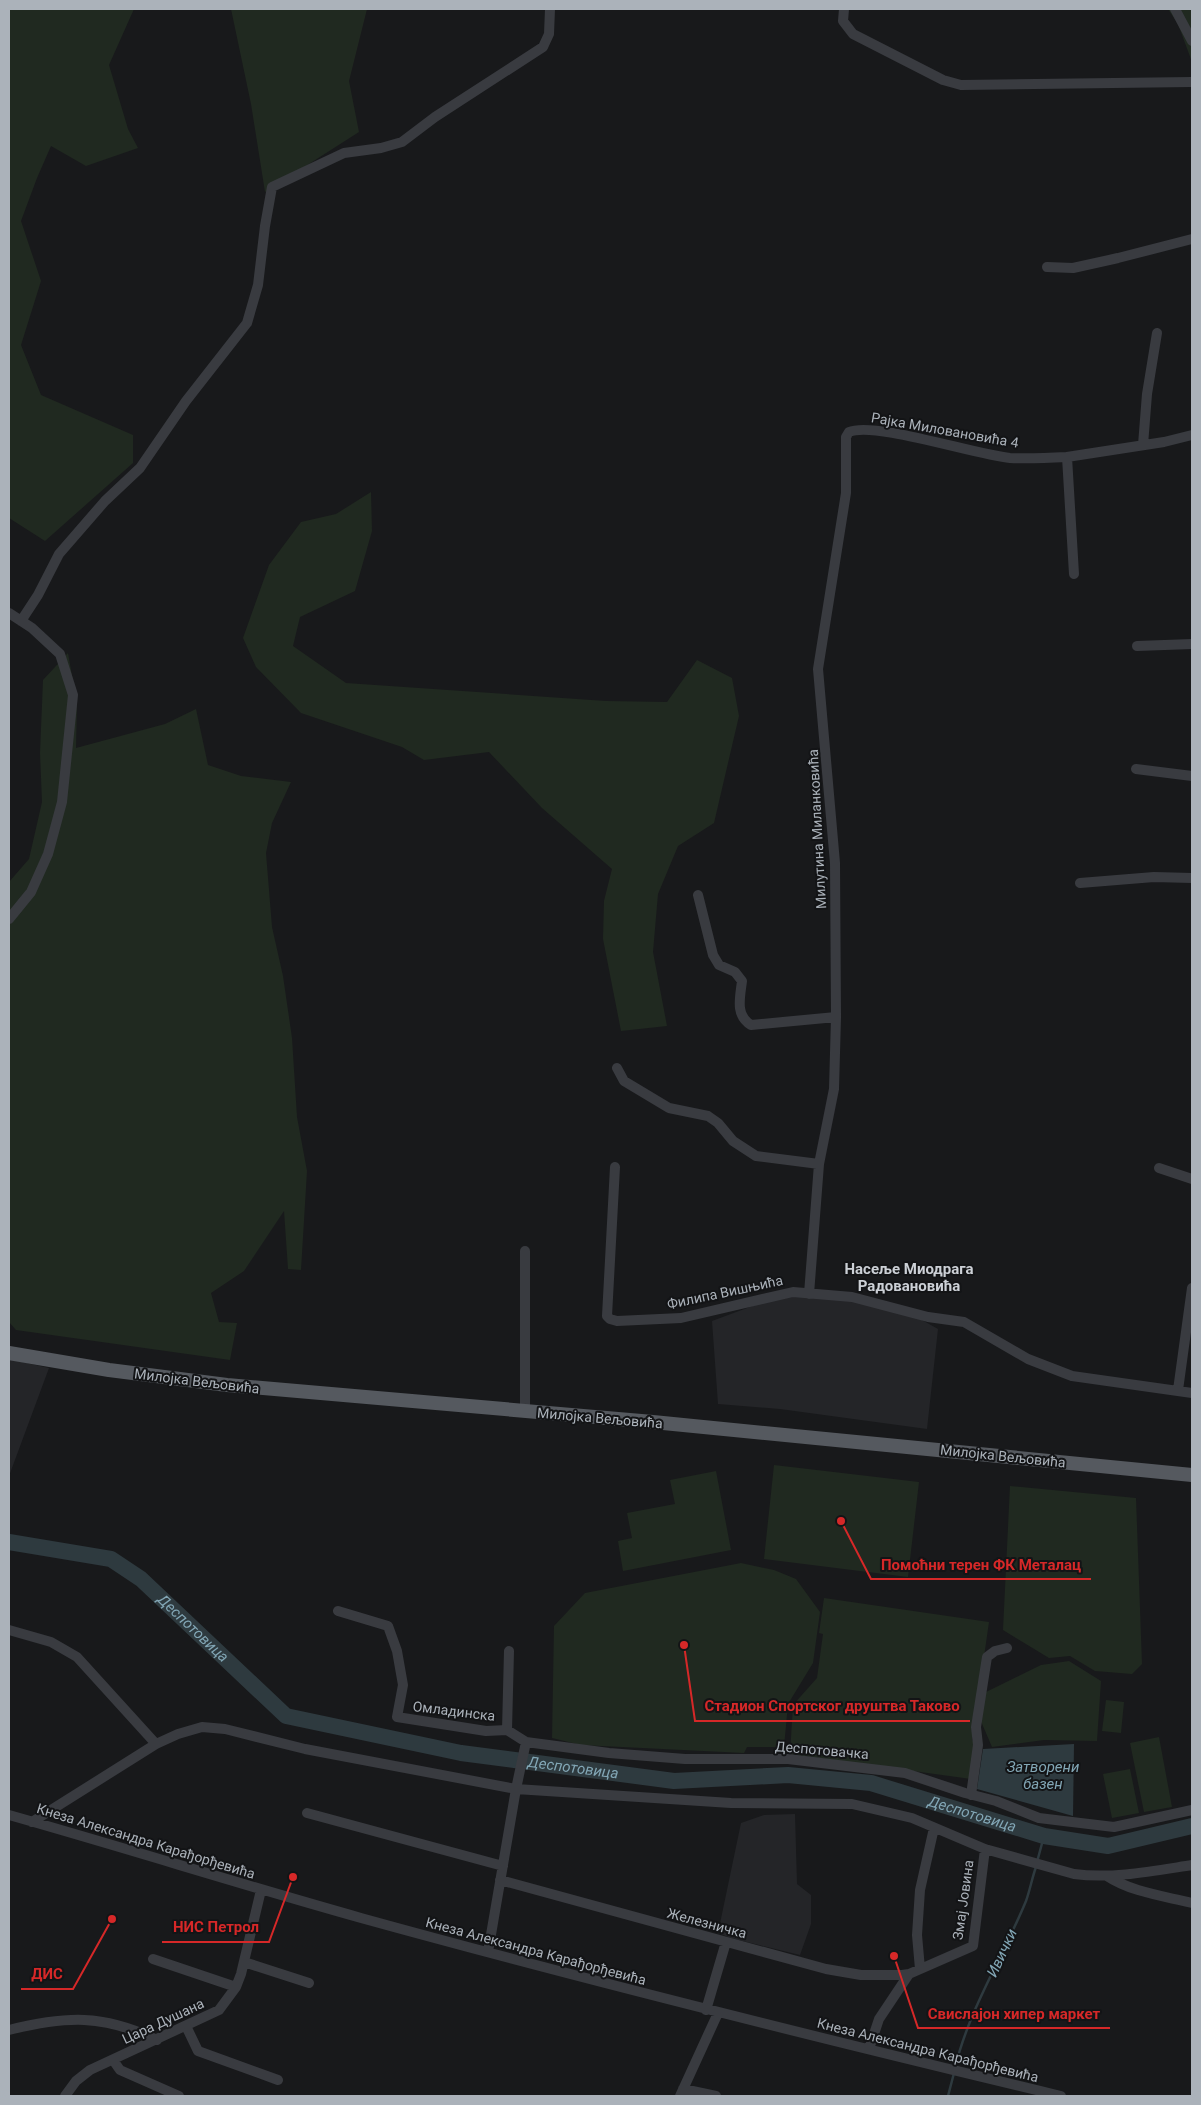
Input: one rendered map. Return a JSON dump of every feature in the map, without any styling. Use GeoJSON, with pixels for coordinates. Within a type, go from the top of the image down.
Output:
{"type":"FeatureCollection","features":[{"type":"Feature","properties":{"kind":"main road","name":"Милојка Вељовића"},"geometry":{"type":"LineString","coordinates":[[9,1353],[109,1370],[227,1385],[921,1447],[1192,1475]]}},
{"type":"Feature","properties":{"kind":"street"},"geometry":{"type":"LineString","coordinates":[[21,621],[38,595],[59,554],[106,501],[140,468],[186,401],[247,323],[258,285],[272,187],[344,153],[381,148],[402,142],[435,117],[543,47],[549,34],[550,9]]}},
{"type":"Feature","properties":{"kind":"street"},"geometry":{"type":"LineString","coordinates":[[844,9],[843,21],[853,34],[944,80],[961,85],[1192,82]]}},
{"type":"Feature","properties":{"kind":"street"},"geometry":{"type":"LineString","coordinates":[[1175,9],[1192,42]]}},
{"type":"Feature","properties":{"kind":"street"},"geometry":{"type":"LineString","coordinates":[[1047,267],[1073,268],[1192,238]]}},
{"type":"Feature","properties":{"kind":"street"},"geometry":{"type":"LineString","coordinates":[[1143,445],[1147,394],[1157,333]]}},
{"type":"Feature","properties":{"kind":"street","name":"Рајка Миловановића 4"},"geometry":{"type":"LineString","coordinates":[[818,669],[846,493],[845,442],[849,432],[860,429],[917,438],[969,451],[1010,458],[1067,458],[1164,442],[1192,435]]}},
{"type":"Feature","properties":{"kind":"street"},"geometry":{"type":"LineString","coordinates":[[1067,458],[1074,574]]}},
{"type":"Feature","properties":{"kind":"street"},"geometry":{"type":"LineString","coordinates":[[9,613],[32,628],[60,654],[74,696],[62,802],[48,854],[31,892],[9,919]]}},
{"type":"Feature","properties":{"kind":"street"},"geometry":{"type":"LineString","coordinates":[[1137,646],[1192,644]]}},
{"type":"Feature","properties":{"kind":"street","name":"Милутина Миланковића"},"geometry":{"type":"LineString","coordinates":[[808,1294],[818,1164],[834,1089],[836,1017],[836,863],[818,669]]}},
{"type":"Feature","properties":{"kind":"street"},"geometry":{"type":"LineString","coordinates":[[1136,769],[1192,776]]}},
{"type":"Feature","properties":{"kind":"street"},"geometry":{"type":"LineString","coordinates":[[1080,883],[1154,877],[1192,878]]}},
{"type":"Feature","properties":{"kind":"street"},"geometry":{"type":"LineString","coordinates":[[698,895],[713,955],[719,965],[735,972],[742,981],[739,1012],[744,1021],[751,1025],[836,1017]]}},
{"type":"Feature","properties":{"kind":"street"},"geometry":{"type":"LineString","coordinates":[[617,1068],[624,1081],[669,1108],[708,1116],[718,1123],[732,1141],[756,1156],[818,1164]]}},
{"type":"Feature","properties":{"kind":"street","name":"Филипа Вишњића"},"geometry":{"type":"LineString","coordinates":[[615,1167],[607,1316],[610,1319],[617,1321],[681,1318],[793,1292],[852,1297],[928,1317],[964,1322],[1028,1360],[1072,1376],[1192,1393]]}},
{"type":"Feature","properties":{"kind":"street"},"geometry":{"type":"LineString","coordinates":[[1159,1168],[1192,1180]]}},
{"type":"Feature","properties":{"kind":"street"},"geometry":{"type":"LineString","coordinates":[[525,1251],[525,1411]]}},
{"type":"Feature","properties":{"kind":"street"},"geometry":{"type":"LineString","coordinates":[[1178,1390],[1192,1288]]}},
{"type":"Feature","properties":{"kind":"street","name":"Омладинска"},"geometry":{"type":"LineString","coordinates":[[338,1611],[388,1626],[397,1651],[403,1685],[397,1717],[486,1731],[507,1730],[525,1745]]}},
{"type":"Feature","properties":{"kind":"street"},"geometry":{"type":"LineString","coordinates":[[9,1630],[51,1642],[77,1657],[156,1744]]}},
{"type":"Feature","properties":{"kind":"street"},"geometry":{"type":"LineString","coordinates":[[971,1795],[978,1746],[976,1728],[987,1657],[995,1651],[1007,1648]]}},
{"type":"Feature","properties":{"kind":"street"},"geometry":{"type":"LineString","coordinates":[[507,1730],[509,1651]]}},
{"type":"Feature","properties":{"kind":"street"},"geometry":{"type":"LineString","coordinates":[[32,1822],[156,1744],[178,1734],[202,1727],[225,1729],[305,1749],[516,1789],[731,1803],[852,1804],[912,1818],[985,1849],[1074,1874],[1124,1875],[1192,1865]]}},
{"type":"Feature","properties":{"kind":"street"},"geometry":{"type":"LineString","coordinates":[[488,1952],[525,1745]]}},
{"type":"Feature","properties":{"kind":"street","name":"Деспотовачка"},"geometry":{"type":"LineString","coordinates":[[525,1745],[685,1759],[788,1759],[905,1773],[971,1795],[996,1801],[1039,1818],[1114,1827],[1192,1810]]}},
{"type":"Feature","properties":{"kind":"street"},"geometry":{"type":"LineString","coordinates":[[307,1813],[503,1866]]}},
{"type":"Feature","properties":{"kind":"street","name":"Кнеза Александра Карађорђевића"},"geometry":{"type":"LineString","coordinates":[[9,1816],[261,1890],[488,1952],[706,2010],[1060,2096]]}},
{"type":"Feature","properties":{"kind":"street"},"geometry":{"type":"LineString","coordinates":[[920,1969],[917,1934],[920,1890],[934,1828]]}},
{"type":"Feature","properties":{"kind":"street","name":"Змај Јовина"},"geometry":{"type":"LineString","coordinates":[[909,1974],[974,1946],[985,1849]]}},
{"type":"Feature","properties":{"kind":"street"},"geometry":{"type":"LineString","coordinates":[[1107,1876],[1117,1883],[1192,1903]]}},
{"type":"Feature","properties":{"kind":"street","name":"Железничка"},"geometry":{"type":"LineString","coordinates":[[500,1880],[826,1969],[861,1975],[893,1976],[909,1974]]}},
{"type":"Feature","properties":{"kind":"street","name":"Цара Душана"},"geometry":{"type":"LineString","coordinates":[[65,2096],[83,2074],[219,2010],[236,1987],[244,1962],[261,1890]]}},
{"type":"Feature","properties":{"kind":"street"},"geometry":{"type":"LineString","coordinates":[[706,2010],[726,1942]]}},
{"type":"Feature","properties":{"kind":"street"},"geometry":{"type":"LineString","coordinates":[[153,1959],[236,1987]]}},
{"type":"Feature","properties":{"kind":"street"},"geometry":{"type":"LineString","coordinates":[[244,1962],[309,1984]]}},
{"type":"Feature","properties":{"kind":"street"},"geometry":{"type":"LineString","coordinates":[[869,2049],[879,2020],[909,1974]]}},
{"type":"Feature","properties":{"kind":"street"},"geometry":{"type":"LineString","coordinates":[[716,2096],[681,2093],[718,2013]]}},
{"type":"Feature","properties":{"kind":"street"},"geometry":{"type":"LineString","coordinates":[[9,2030],[57,2021],[76,2019],[96,2020],[138,2030],[157,2040]]}},
{"type":"Feature","properties":{"kind":"street"},"geometry":{"type":"LineString","coordinates":[[186,2026],[198,2051],[278,2080]]}},
{"type":"Feature","properties":{"kind":"street"},"geometry":{"type":"LineString","coordinates":[[113,2060],[120,2070],[179,2096]]}},
{"type":"Feature","properties":{"kind":"shaded area"},"geometry":{"type":"Polygon","coordinates":[[[9,9],[134,9],[109,65],[128,129],[138,148],[86,166],[51,146],[21,221],[41,281],[21,345],[41,395],[133,435],[133,463],[45,541],[9,518],[9,9]]]}},
{"type":"Feature","properties":{"kind":"shaded area"},"geometry":{"type":"Polygon","coordinates":[[[231,9],[367,9],[349,81],[359,132],[265,192],[251,104],[231,9]]]}},
{"type":"Feature","properties":{"kind":"shaded area"},"geometry":{"type":"Polygon","coordinates":[[[1168,9],[1192,9],[1192,62],[1178,24],[1168,9]]]}},
{"type":"Feature","properties":{"kind":"shaded area"},"geometry":{"type":"Polygon","coordinates":[[[371,492],[372,531],[355,591],[300,617],[293,646],[346,683],[606,701],[667,702],[697,660],[732,678],[739,716],[714,823],[678,846],[658,894],[653,952],[667,1026],[621,1031],[603,939],[604,901],[612,869],[542,808],[489,752],[424,760],[402,747],[301,713],[256,667],[243,638],[269,565],[301,522],[336,514],[371,492]]]}},
{"type":"Feature","properties":{"kind":"shaded area"},"geometry":{"type":"Polygon","coordinates":[[[68,653],[77,704],[76,748],[165,724],[196,709],[208,765],[241,776],[291,782],[272,823],[266,853],[272,927],[283,976],[292,1038],[297,1117],[307,1171],[301,1270],[288,1269],[284,1211],[244,1271],[211,1293],[219,1322],[237,1323],[230,1360],[16,1330],[9,1322],[9,882],[29,859],[42,802],[40,753],[43,680],[68,653]]]}},
{"type":"Feature","properties":{"kind":"shaded area"},"geometry":{"type":"Polygon","coordinates":[[[788,1293],[852,1297],[904,1310],[938,1329],[927,1429],[780,1409],[718,1404],[712,1321],[788,1293]]]}},
{"type":"Feature","properties":{"kind":"shaded area"},"geometry":{"type":"Polygon","coordinates":[[[9,1359],[49,1368],[9,1476],[9,1359]]]}},
{"type":"Feature","properties":{"kind":"shaded area"},"geometry":{"type":"Polygon","coordinates":[[[774,1465],[919,1482],[908,1577],[764,1559],[774,1465]]]}},
{"type":"Feature","properties":{"kind":"shaded area"},"geometry":{"type":"Polygon","coordinates":[[[716,1471],[731,1550],[623,1571],[618,1541],[632,1538],[627,1513],[675,1504],[670,1480],[716,1471]]]}},
{"type":"Feature","properties":{"kind":"shaded area"},"geometry":{"type":"Polygon","coordinates":[[[1010,1486],[1136,1498],[1142,1664],[1132,1674],[1095,1671],[1070,1656],[1049,1658],[1003,1630],[1010,1486]]]}},
{"type":"Feature","properties":{"kind":"shaded area"},"geometry":{"type":"Polygon","coordinates":[[[741,1563],[774,1570],[796,1579],[820,1612],[813,1663],[788,1704],[784,1747],[747,1747],[744,1753],[581,1745],[552,1738],[554,1626],[585,1593],[741,1563]]]}},
{"type":"Feature","properties":{"kind":"shaded area"},"geometry":{"type":"Polygon","coordinates":[[[824,1598],[989,1622],[972,1740],[977,1745],[971,1779],[790,1754],[793,1705],[817,1678],[823,1634],[819,1633],[824,1598]]]}},
{"type":"Feature","properties":{"kind":"shaded area"},"geometry":{"type":"Polygon","coordinates":[[[1069,1661],[1101,1681],[1097,1741],[1044,1740],[992,1747],[980,1719],[984,1693],[1041,1665],[1069,1661]]]}},
{"type":"Feature","properties":{"kind":"shaded area"},"geometry":{"type":"Polygon","coordinates":[[[1106,1700],[1124,1702],[1121,1733],[1102,1731],[1106,1700]]]}},
{"type":"Feature","properties":{"kind":"shaded area"},"geometry":{"type":"Polygon","coordinates":[[[1159,1737],[1172,1807],[1144,1812],[1130,1743],[1159,1737]]]}},
{"type":"Feature","properties":{"kind":"shaded area"},"geometry":{"type":"Polygon","coordinates":[[[1130,1769],[1139,1813],[1112,1818],[1103,1774],[1130,1769]]]}},
{"type":"Feature","properties":{"kind":"shaded area"},"geometry":{"type":"Polygon","coordinates":[[[795,1814],[797,1884],[811,1895],[811,1924],[800,1955],[718,1933],[741,1823],[764,1815],[795,1814]]]}},
{"type":"Feature","properties":{"kind":"water","name":"Затворени базен"},"geometry":{"type":"Polygon","coordinates":[[[1074,1744],[1073,1816],[977,1789],[983,1749],[1074,1744]]]}},
{"type":"Feature","properties":{"kind":"waterway","name":"Деспотовица"},"geometry":{"type":"LineString","coordinates":[[9,1542],[111,1559],[141,1579],[286,1716],[461,1753],[674,1781],[788,1775],[871,1783],[1044,1836],[1108,1846],[1192,1826]]}},
{"type":"Feature","properties":{"kind":"waterway","name":"Ивички"},"geometry":{"type":"LineString","coordinates":[[1037,1862],[1044,1836]]}},
{"type":"Feature","properties":{"kind":"waterway","name":"Ивички"},"geometry":{"type":"LineString","coordinates":[[955,2068],[969,2025],[1026,1901],[1036,1867]]}},
{"type":"Feature","properties":{"kind":"waterway","name":"Ивички"},"geometry":{"type":"LineString","coordinates":[[948,2096],[954,2073]]}},
{"type":"Feature","properties":{"kind":"place","name":"Помоћни терен ФК Металац"},"geometry":{"type":"Point","coordinates":[841,1521]}},
{"type":"Feature","properties":{"kind":"place","name":"Стадион Спортског друштва Таково"},"geometry":{"type":"Point","coordinates":[684,1645]}},
{"type":"Feature","properties":{"kind":"place","name":"НИС Петрол"},"geometry":{"type":"Point","coordinates":[293,1877]}},
{"type":"Feature","properties":{"kind":"place","name":"ДИС"},"geometry":{"type":"Point","coordinates":[112,1919]}},
{"type":"Feature","properties":{"kind":"place","name":"Свислајон хипер маркет"},"geometry":{"type":"Point","coordinates":[894,1956]}},
{"type":"Feature","properties":{"kind":"district","name":"Насеље Миодрага Радовановића"},"geometry":{"type":"Point","coordinates":[909,1278]}}]}
